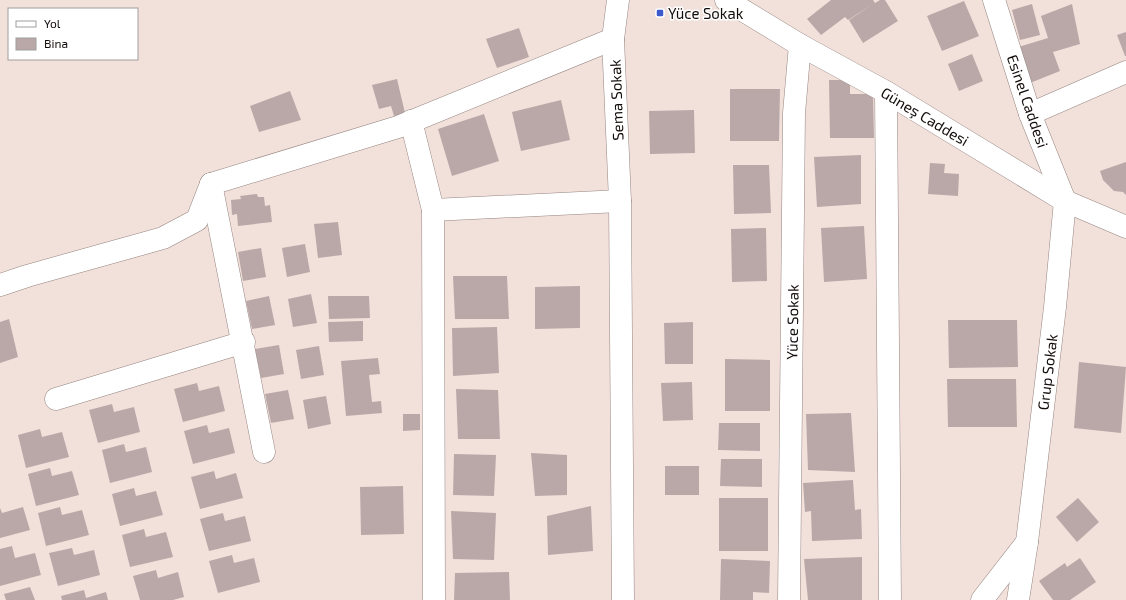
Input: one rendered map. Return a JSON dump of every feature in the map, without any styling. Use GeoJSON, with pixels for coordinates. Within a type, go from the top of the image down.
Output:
{"type":"FeatureCollection","features":[{"type":"Feature","properties":{"kind":"street","name":"Sema Sokak"},"geometry":{"type":"LineString","coordinates":[[618,0],[613,38],[620,201],[623,600]]}},
{"type":"Feature","properties":{"kind":"street","name":"Güneş Caddesi"},"geometry":{"type":"LineString","coordinates":[[726,0],[800,45],[886,92],[1065,201],[1126,227]]}},
{"type":"Feature","properties":{"kind":"street","name":"Esinel Caddesi"},"geometry":{"type":"LineString","coordinates":[[994,0],[1030,114],[1065,201]]}},
{"type":"Feature","properties":{"kind":"street"},"geometry":{"type":"LineString","coordinates":[[0,285],[163,238],[197,220],[212,184],[410,121],[613,38]]}},
{"type":"Feature","properties":{"kind":"street","name":"Yüce Sokak"},"geometry":{"type":"LineString","coordinates":[[789,600],[794,113],[800,45]]}},
{"type":"Feature","properties":{"kind":"street"},"geometry":{"type":"LineString","coordinates":[[1030,114],[1126,72]]}},
{"type":"Feature","properties":{"kind":"street"},"geometry":{"type":"LineString","coordinates":[[886,92],[890,600]]}},
{"type":"Feature","properties":{"kind":"street"},"geometry":{"type":"LineString","coordinates":[[410,121],[433,210],[434,600]]}},
{"type":"Feature","properties":{"kind":"street"},"geometry":{"type":"LineString","coordinates":[[212,184],[244,342],[264,452]]}},
{"type":"Feature","properties":{"kind":"street"},"geometry":{"type":"LineString","coordinates":[[433,210],[620,201]]}},
{"type":"Feature","properties":{"kind":"street","name":"Grup Sokak"},"geometry":{"type":"LineString","coordinates":[[1018,600],[1027,542],[1055,307],[1065,201]]}},
{"type":"Feature","properties":{"kind":"street"},"geometry":{"type":"LineString","coordinates":[[56,399],[244,342]]}},
{"type":"Feature","properties":{"kind":"street"},"geometry":{"type":"LineString","coordinates":[[982,600],[1027,542]]}},
{"type":"Feature","properties":{"kind":"building"},"geometry":{"type":"Polygon","coordinates":[[[831,0],[873,0],[875,3],[880,0],[885,0],[898,21],[863,43],[849,20],[873,4],[848,20],[845,17],[821,35],[807,19],[831,0]]]}},
{"type":"Feature","properties":{"kind":"building"},"geometry":{"type":"Polygon","coordinates":[[[964,1],[979,36],[942,51],[927,16],[964,1]]]}},
{"type":"Feature","properties":{"kind":"building"},"geometry":{"type":"Polygon","coordinates":[[[1032,4],[1040,35],[1020,40],[1012,10],[1032,4]]]}},
{"type":"Feature","properties":{"kind":"building"},"geometry":{"type":"Polygon","coordinates":[[[1072,4],[1080,44],[1053,52],[1060,71],[1030,83],[1015,48],[1048,38],[1041,16],[1072,4]]]}},
{"type":"Feature","properties":{"kind":"building"},"geometry":{"type":"Polygon","coordinates":[[[519,28],[529,57],[497,68],[486,39],[519,28]]]}},
{"type":"Feature","properties":{"kind":"building"},"geometry":{"type":"Polygon","coordinates":[[[1126,32],[1126,56],[1125,56],[1117,35],[1126,32]]]}},
{"type":"Feature","properties":{"kind":"building"},"geometry":{"type":"Polygon","coordinates":[[[972,54],[983,81],[959,91],[948,64],[972,54]]]}},
{"type":"Feature","properties":{"kind":"building"},"geometry":{"type":"Polygon","coordinates":[[[397,79],[405,113],[394,116],[391,106],[379,109],[372,85],[397,79]]]}},
{"type":"Feature","properties":{"kind":"building"},"geometry":{"type":"Polygon","coordinates":[[[829,80],[850,80],[850,94],[873,94],[874,138],[830,138],[829,80]]]}},
{"type":"Feature","properties":{"kind":"building"},"geometry":{"type":"Polygon","coordinates":[[[730,89],[780,89],[779,141],[730,141],[730,89]]]}},
{"type":"Feature","properties":{"kind":"building"},"geometry":{"type":"Polygon","coordinates":[[[290,91],[301,120],[259,132],[250,106],[290,91]]]}},
{"type":"Feature","properties":{"kind":"building"},"geometry":{"type":"Polygon","coordinates":[[[561,100],[570,140],[521,151],[512,112],[561,100]]]}},
{"type":"Feature","properties":{"kind":"building"},"geometry":{"type":"Polygon","coordinates":[[[694,110],[695,153],[650,154],[649,111],[694,110]]]}},
{"type":"Feature","properties":{"kind":"building"},"geometry":{"type":"Polygon","coordinates":[[[484,114],[499,161],[452,176],[438,129],[484,114]]]}},
{"type":"Feature","properties":{"kind":"building"},"geometry":{"type":"Polygon","coordinates":[[[861,155],[861,204],[817,207],[814,157],[861,155]]]}},
{"type":"Feature","properties":{"kind":"building"},"geometry":{"type":"Polygon","coordinates":[[[1126,162],[1126,195],[1123,192],[1114,191],[1103,180],[1100,171],[1126,162]]]}},
{"type":"Feature","properties":{"kind":"building"},"geometry":{"type":"Polygon","coordinates":[[[930,163],[945,164],[944,173],[959,174],[958,196],[928,194],[930,163]]]}},
{"type":"Feature","properties":{"kind":"building"},"geometry":{"type":"Polygon","coordinates":[[[733,165],[769,165],[771,213],[734,214],[733,165]]]}},
{"type":"Feature","properties":{"kind":"building"},"geometry":{"type":"Polygon","coordinates":[[[257,194],[258,197],[264,197],[265,206],[270,205],[272,222],[238,226],[237,214],[232,215],[231,200],[241,199],[240,196],[257,194]]]}},
{"type":"Feature","properties":{"kind":"building"},"geometry":{"type":"Polygon","coordinates":[[[338,222],[342,255],[318,258],[314,224],[338,222]]]}},
{"type":"Feature","properties":{"kind":"building"},"geometry":{"type":"Polygon","coordinates":[[[864,226],[867,279],[824,282],[821,228],[864,226]]]}},
{"type":"Feature","properties":{"kind":"building"},"geometry":{"type":"Polygon","coordinates":[[[766,228],[767,281],[732,282],[731,229],[766,228]]]}},
{"type":"Feature","properties":{"kind":"building"},"geometry":{"type":"Polygon","coordinates":[[[305,244],[310,272],[287,277],[282,248],[305,244]]]}},
{"type":"Feature","properties":{"kind":"building"},"geometry":{"type":"Polygon","coordinates":[[[261,248],[266,277],[243,281],[238,252],[261,248]]]}},
{"type":"Feature","properties":{"kind":"building"},"geometry":{"type":"Polygon","coordinates":[[[453,276],[507,276],[509,319],[455,319],[453,276]]]}},
{"type":"Feature","properties":{"kind":"building"},"geometry":{"type":"Polygon","coordinates":[[[580,286],[580,328],[535,329],[535,287],[580,286]]]}},
{"type":"Feature","properties":{"kind":"building"},"geometry":{"type":"Polygon","coordinates":[[[311,294],[317,323],[293,327],[288,299],[311,294]]]}},
{"type":"Feature","properties":{"kind":"building"},"geometry":{"type":"Polygon","coordinates":[[[269,296],[275,325],[252,329],[246,301],[269,296]]]}},
{"type":"Feature","properties":{"kind":"building"},"geometry":{"type":"Polygon","coordinates":[[[328,296],[369,296],[370,318],[329,319],[328,296]]]}},
{"type":"Feature","properties":{"kind":"building"},"geometry":{"type":"Polygon","coordinates":[[[9,319],[18,357],[0,363],[0,322],[9,319]]]}},
{"type":"Feature","properties":{"kind":"building"},"geometry":{"type":"Polygon","coordinates":[[[948,320],[1017,320],[1018,367],[949,368],[948,320]]]}},
{"type":"Feature","properties":{"kind":"building"},"geometry":{"type":"Polygon","coordinates":[[[363,321],[363,341],[329,342],[328,322],[363,321]]]}},
{"type":"Feature","properties":{"kind":"building"},"geometry":{"type":"Polygon","coordinates":[[[693,322],[693,364],[665,364],[664,323],[693,322]]]}},
{"type":"Feature","properties":{"kind":"building"},"geometry":{"type":"Polygon","coordinates":[[[497,327],[499,373],[453,376],[452,328],[497,327]]]}},
{"type":"Feature","properties":{"kind":"building"},"geometry":{"type":"Polygon","coordinates":[[[279,345],[284,374],[261,378],[255,349],[279,345]]]}},
{"type":"Feature","properties":{"kind":"building"},"geometry":{"type":"Polygon","coordinates":[[[319,346],[324,375],[301,379],[296,350],[319,346]]]}},
{"type":"Feature","properties":{"kind":"building"},"geometry":{"type":"Polygon","coordinates":[[[378,358],[380,374],[369,375],[372,402],[381,401],[382,413],[346,416],[341,361],[378,358]]]}},
{"type":"Feature","properties":{"kind":"building"},"geometry":{"type":"Polygon","coordinates":[[[725,359],[770,360],[770,411],[725,411],[725,359]]]}},
{"type":"Feature","properties":{"kind":"building"},"geometry":{"type":"Polygon","coordinates":[[[1079,362],[1126,367],[1121,433],[1074,428],[1079,362]]]}},
{"type":"Feature","properties":{"kind":"building"},"geometry":{"type":"Polygon","coordinates":[[[947,379],[1016,379],[1017,427],[948,427],[947,379]]]}},
{"type":"Feature","properties":{"kind":"building"},"geometry":{"type":"Polygon","coordinates":[[[692,382],[693,420],[663,421],[661,383],[692,382]]]}},
{"type":"Feature","properties":{"kind":"building"},"geometry":{"type":"Polygon","coordinates":[[[197,383],[199,391],[219,386],[225,411],[183,422],[174,389],[197,383]]]}},
{"type":"Feature","properties":{"kind":"building"},"geometry":{"type":"Polygon","coordinates":[[[456,389],[498,390],[500,439],[458,439],[456,389]]]}},
{"type":"Feature","properties":{"kind":"building"},"geometry":{"type":"Polygon","coordinates":[[[288,390],[294,419],[271,423],[265,394],[288,390]]]}},
{"type":"Feature","properties":{"kind":"building"},"geometry":{"type":"Polygon","coordinates":[[[326,396],[331,424],[308,429],[303,400],[326,396]]]}},
{"type":"Feature","properties":{"kind":"building"},"geometry":{"type":"Polygon","coordinates":[[[112,404],[114,412],[134,407],[140,432],[98,443],[89,410],[112,404]]]}},
{"type":"Feature","properties":{"kind":"building"},"geometry":{"type":"Polygon","coordinates":[[[851,413],[855,472],[808,470],[806,414],[851,413]]]}},
{"type":"Feature","properties":{"kind":"building"},"geometry":{"type":"Polygon","coordinates":[[[403,414],[420,414],[420,430],[403,431],[403,414]]]}},
{"type":"Feature","properties":{"kind":"building"},"geometry":{"type":"Polygon","coordinates":[[[719,423],[760,423],[760,451],[718,450],[719,423]]]}},
{"type":"Feature","properties":{"kind":"building"},"geometry":{"type":"Polygon","coordinates":[[[207,425],[209,433],[229,428],[235,453],[193,464],[184,431],[207,425]]]}},
{"type":"Feature","properties":{"kind":"building"},"geometry":{"type":"Polygon","coordinates":[[[40,429],[42,437],[62,432],[69,457],[26,468],[18,435],[40,429]]]}},
{"type":"Feature","properties":{"kind":"building"},"geometry":{"type":"Polygon","coordinates":[[[124,444],[126,452],[146,447],[152,472],[110,483],[102,450],[124,444]]]}},
{"type":"Feature","properties":{"kind":"building"},"geometry":{"type":"Polygon","coordinates":[[[531,453],[567,455],[567,495],[535,496],[531,453]]]}},
{"type":"Feature","properties":{"kind":"building"},"geometry":{"type":"Polygon","coordinates":[[[454,454],[496,455],[494,496],[453,495],[454,454]]]}},
{"type":"Feature","properties":{"kind":"building"},"geometry":{"type":"Polygon","coordinates":[[[721,459],[762,459],[762,487],[720,486],[721,459]]]}},
{"type":"Feature","properties":{"kind":"building"},"geometry":{"type":"Polygon","coordinates":[[[665,466],[699,466],[699,495],[665,495],[665,466]]]}},
{"type":"Feature","properties":{"kind":"building"},"geometry":{"type":"Polygon","coordinates":[[[50,468],[52,476],[72,471],[79,495],[36,506],[28,474],[50,468]]]}},
{"type":"Feature","properties":{"kind":"building"},"geometry":{"type":"Polygon","coordinates":[[[214,471],[216,479],[236,473],[243,498],[200,509],[191,477],[214,471]]]}},
{"type":"Feature","properties":{"kind":"building"},"geometry":{"type":"Polygon","coordinates":[[[853,480],[855,510],[861,509],[862,539],[812,541],[811,511],[805,512],[803,483],[853,480]]]}},
{"type":"Feature","properties":{"kind":"building"},"geometry":{"type":"Polygon","coordinates":[[[403,486],[404,534],[361,535],[360,487],[403,486]]]}},
{"type":"Feature","properties":{"kind":"building"},"geometry":{"type":"Polygon","coordinates":[[[134,488],[136,496],[156,491],[163,515],[120,526],[112,494],[134,488]]]}},
{"type":"Feature","properties":{"kind":"building"},"geometry":{"type":"Polygon","coordinates":[[[719,498],[768,498],[768,551],[719,551],[719,498]]]}},
{"type":"Feature","properties":{"kind":"building"},"geometry":{"type":"Polygon","coordinates":[[[1078,498],[1099,522],[1077,542],[1056,517],[1078,498]]]}},
{"type":"Feature","properties":{"kind":"building"},"geometry":{"type":"Polygon","coordinates":[[[591,506],[593,551],[548,555],[547,516],[591,506]]]}},
{"type":"Feature","properties":{"kind":"building"},"geometry":{"type":"Polygon","coordinates":[[[23,507],[30,530],[0,538],[0,508],[2,513],[23,507]]]}},
{"type":"Feature","properties":{"kind":"building"},"geometry":{"type":"Polygon","coordinates":[[[60,507],[62,515],[82,510],[89,535],[46,546],[38,513],[60,507]]]}},
{"type":"Feature","properties":{"kind":"building"},"geometry":{"type":"Polygon","coordinates":[[[451,511],[496,513],[494,560],[453,559],[451,511]]]}},
{"type":"Feature","properties":{"kind":"building"},"geometry":{"type":"Polygon","coordinates":[[[223,513],[225,521],[245,516],[251,541],[209,551],[200,519],[223,513]]]}},
{"type":"Feature","properties":{"kind":"building"},"geometry":{"type":"Polygon","coordinates":[[[144,529],[146,537],[166,532],[173,557],[130,567],[122,535],[144,529]]]}},
{"type":"Feature","properties":{"kind":"building"},"geometry":{"type":"Polygon","coordinates":[[[12,546],[15,558],[35,553],[41,575],[0,586],[0,549],[12,546]]]}},
{"type":"Feature","properties":{"kind":"building"},"geometry":{"type":"Polygon","coordinates":[[[72,548],[74,555],[94,550],[100,575],[58,586],[49,553],[72,548]]]}},
{"type":"Feature","properties":{"kind":"building"},"geometry":{"type":"Polygon","coordinates":[[[232,555],[234,563],[254,558],[260,582],[218,593],[209,561],[232,555]]]}},
{"type":"Feature","properties":{"kind":"building"},"geometry":{"type":"Polygon","coordinates":[[[862,557],[862,600],[808,600],[804,559],[862,557]]]}},
{"type":"Feature","properties":{"kind":"building"},"geometry":{"type":"Polygon","coordinates":[[[1080,558],[1096,582],[1070,600],[1053,600],[1039,581],[1065,563],[1067,567],[1080,558]]]}},
{"type":"Feature","properties":{"kind":"building"},"geometry":{"type":"Polygon","coordinates":[[[721,559],[770,561],[769,593],[753,592],[753,600],[720,600],[721,559]]]}},
{"type":"Feature","properties":{"kind":"building"},"geometry":{"type":"Polygon","coordinates":[[[156,570],[158,578],[178,572],[184,597],[173,600],[140,600],[133,576],[156,570]]]}},
{"type":"Feature","properties":{"kind":"building"},"geometry":{"type":"Polygon","coordinates":[[[509,572],[510,600],[454,600],[455,573],[509,572]]]}},
{"type":"Feature","properties":{"kind":"building"},"geometry":{"type":"Polygon","coordinates":[[[30,587],[35,600],[6,600],[4,594],[30,587]]]}},
{"type":"Feature","properties":{"kind":"building"},"geometry":{"type":"Polygon","coordinates":[[[84,590],[86,598],[106,592],[108,600],[62,600],[61,596],[84,590]]]}},
{"type":"Feature","properties":{"kind":"place","name":"Yüce Sokak"},"geometry":{"type":"Point","coordinates":[660,13]}}]}
